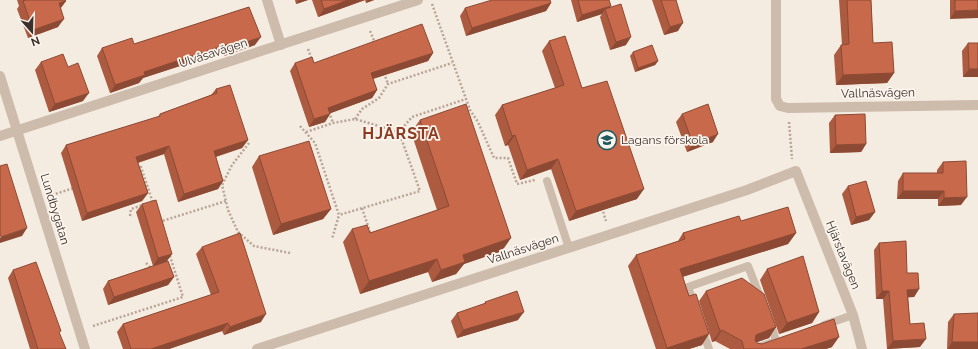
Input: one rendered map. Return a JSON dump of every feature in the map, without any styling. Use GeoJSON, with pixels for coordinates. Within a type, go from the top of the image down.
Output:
{"type":"FeatureCollection","features":[{"type":"Feature","properties":{"kind":"street"},"geometry":{"type":"LineString","coordinates":[[267,0],[281,45]]}},
{"type":"Feature","properties":{"kind":"street","name":"Ulvåsavägen"},"geometry":{"type":"LineString","coordinates":[[0,136],[418,0]]}},
{"type":"Feature","properties":{"kind":"street"},"geometry":{"type":"LineString","coordinates":[[776,0],[776,99],[784,107]]}},
{"type":"Feature","properties":{"kind":"street","name":"Lundbygatan"},"geometry":{"type":"LineString","coordinates":[[0,76],[85,349]]}},
{"type":"Feature","properties":{"kind":"street","name":"Vallnäsvägen"},"geometry":{"type":"LineString","coordinates":[[784,107],[978,105]]}},
{"type":"Feature","properties":{"kind":"street","name":"Vallnäsvägen"},"geometry":{"type":"LineString","coordinates":[[257,349],[747,190],[796,171]]}},
{"type":"Feature","properties":{"kind":"street","name":"Hjärstavägen"},"geometry":{"type":"LineString","coordinates":[[796,171],[853,316],[862,349]]}},
{"type":"Feature","properties":{"kind":"lane"},"geometry":{"type":"LineString","coordinates":[[547,181],[569,248]]}},
{"type":"Feature","properties":{"kind":"lane"},"geometry":{"type":"LineString","coordinates":[[709,349],[688,287],[748,266],[779,339],[753,349]]}},
{"type":"Feature","properties":{"kind":"lane"},"geometry":{"type":"LineString","coordinates":[[818,327],[853,316]]}},
{"type":"Feature","properties":{"kind":"path"},"geometry":{"type":"LineString","coordinates":[[430,0],[466,99],[494,158],[508,158],[515,156]]}},
{"type":"Feature","properties":{"kind":"path"},"geometry":{"type":"LineString","coordinates":[[366,17],[376,47]]}},
{"type":"Feature","properties":{"kind":"path"},"geometry":{"type":"LineString","coordinates":[[304,37],[314,66]]}},
{"type":"Feature","properties":{"kind":"path"},"geometry":{"type":"LineString","coordinates":[[355,119],[362,109],[379,98],[388,84],[452,63]]}},
{"type":"Feature","properties":{"kind":"path"},"geometry":{"type":"LineString","coordinates":[[383,69],[388,84]]}},
{"type":"Feature","properties":{"kind":"path"},"geometry":{"type":"LineString","coordinates":[[399,132],[412,117],[466,99]]}},
{"type":"Feature","properties":{"kind":"path"},"geometry":{"type":"LineString","coordinates":[[784,107],[792,158],[796,171]]}},
{"type":"Feature","properties":{"kind":"path"},"geometry":{"type":"LineString","coordinates":[[328,109],[332,123]]}},
{"type":"Feature","properties":{"kind":"path"},"geometry":{"type":"LineString","coordinates":[[306,132],[332,123],[355,119],[399,132]]}},
{"type":"Feature","properties":{"kind":"path"},"geometry":{"type":"LineString","coordinates":[[300,126],[315,143],[339,215],[332,239]]}},
{"type":"Feature","properties":{"kind":"path"},"geometry":{"type":"LineString","coordinates":[[339,215],[420,191],[399,132]]}},
{"type":"Feature","properties":{"kind":"path"},"geometry":{"type":"LineString","coordinates":[[249,143],[232,165],[222,185],[226,201],[238,232],[254,246],[290,253]]}},
{"type":"Feature","properties":{"kind":"path"},"geometry":{"type":"LineString","coordinates":[[508,158],[517,184],[534,180],[547,181]]}},
{"type":"Feature","properties":{"kind":"path"},"geometry":{"type":"LineString","coordinates":[[134,169],[141,167],[154,208]]}},
{"type":"Feature","properties":{"kind":"path"},"geometry":{"type":"LineString","coordinates":[[38,199],[75,188]]}},
{"type":"Feature","properties":{"kind":"path"},"geometry":{"type":"LineString","coordinates":[[130,216],[132,209],[152,201]]}},
{"type":"Feature","properties":{"kind":"path"},"geometry":{"type":"LineString","coordinates":[[159,222],[226,201]]}},
{"type":"Feature","properties":{"kind":"path"},"geometry":{"type":"LineString","coordinates":[[600,204],[611,234]]}},
{"type":"Feature","properties":{"kind":"path"},"geometry":{"type":"LineString","coordinates":[[362,208],[372,237]]}},
{"type":"Feature","properties":{"kind":"path"},"geometry":{"type":"LineString","coordinates":[[157,215],[161,229]]}},
{"type":"Feature","properties":{"kind":"path"},"geometry":{"type":"LineString","coordinates":[[79,330],[183,297],[168,250]]}},
{"type":"Feature","properties":{"kind":"path"},"geometry":{"type":"LineString","coordinates":[[146,263],[153,270]]}},
{"type":"Feature","properties":{"kind":"path"},"geometry":{"type":"LineString","coordinates":[[166,266],[172,264]]}},
{"type":"Feature","properties":{"kind":"building"},"geometry":{"type":"Polygon","coordinates":[[[65,0],[66,1],[59,3],[64,19],[33,30],[23,1],[65,0]]]}},
{"type":"Feature","properties":{"kind":"building"},"geometry":{"type":"Polygon","coordinates":[[[321,0],[348,0],[324,9],[321,0]]]}},
{"type":"Feature","properties":{"kind":"building"},"geometry":{"type":"Polygon","coordinates":[[[492,0],[550,0],[551,3],[472,28],[465,8],[492,0]]]}},
{"type":"Feature","properties":{"kind":"building"},"geometry":{"type":"Polygon","coordinates":[[[578,0],[609,0],[611,6],[582,15],[578,0]]]}},
{"type":"Feature","properties":{"kind":"building"},"geometry":{"type":"Polygon","coordinates":[[[661,0],[676,0],[683,23],[670,27],[661,0]]]}},
{"type":"Feature","properties":{"kind":"building"},"geometry":{"type":"Polygon","coordinates":[[[847,0],[871,0],[873,43],[892,42],[894,73],[843,75],[841,45],[849,44],[847,0]]]}},
{"type":"Feature","properties":{"kind":"building"},"geometry":{"type":"Polygon","coordinates":[[[955,0],[978,0],[978,10],[955,11],[955,0]]]}},
{"type":"Feature","properties":{"kind":"building"},"geometry":{"type":"Polygon","coordinates":[[[621,4],[631,37],[616,42],[605,9],[621,4]]]}},
{"type":"Feature","properties":{"kind":"building"},"geometry":{"type":"Polygon","coordinates":[[[249,7],[261,37],[230,48],[228,44],[144,72],[145,75],[115,85],[102,48],[132,38],[134,44],[249,7]]]}},
{"type":"Feature","properties":{"kind":"building"},"geometry":{"type":"Polygon","coordinates":[[[422,24],[433,53],[371,73],[377,90],[328,108],[330,114],[314,119],[295,63],[312,57],[314,63],[422,24]]]}},
{"type":"Feature","properties":{"kind":"building"},"geometry":{"type":"Polygon","coordinates":[[[565,36],[582,88],[607,81],[644,189],[576,211],[558,159],[527,170],[515,135],[512,136],[502,105],[564,85],[549,41],[565,36]]]}},
{"type":"Feature","properties":{"kind":"building"},"geometry":{"type":"Polygon","coordinates":[[[968,43],[978,43],[978,69],[969,69],[968,43]]]}},
{"type":"Feature","properties":{"kind":"building"},"geometry":{"type":"Polygon","coordinates":[[[652,45],[658,61],[638,68],[633,52],[652,45]]]}},
{"type":"Feature","properties":{"kind":"building"},"geometry":{"type":"Polygon","coordinates":[[[63,54],[68,67],[78,63],[89,93],[55,104],[41,62],[63,54]]]}},
{"type":"Feature","properties":{"kind":"building"},"geometry":{"type":"Polygon","coordinates":[[[230,85],[248,140],[214,151],[223,181],[184,194],[169,146],[136,157],[148,193],[87,213],[66,145],[160,116],[160,114],[217,93],[216,89],[230,85]]]}},
{"type":"Feature","properties":{"kind":"building"},"geometry":{"type":"Polygon","coordinates":[[[466,104],[511,238],[463,255],[465,262],[441,270],[437,259],[369,281],[352,229],[367,225],[370,233],[449,206],[420,120],[466,104]]]}},
{"type":"Feature","properties":{"kind":"building"},"geometry":{"type":"Polygon","coordinates":[[[708,104],[718,134],[693,144],[682,114],[708,104]]]}},
{"type":"Feature","properties":{"kind":"building"},"geometry":{"type":"Polygon","coordinates":[[[865,114],[866,144],[836,145],[835,115],[865,114]]]}},
{"type":"Feature","properties":{"kind":"building"},"geometry":{"type":"Polygon","coordinates":[[[309,141],[331,209],[281,224],[259,156],[309,141]]]}},
{"type":"Feature","properties":{"kind":"building"},"geometry":{"type":"Polygon","coordinates":[[[966,161],[967,197],[944,198],[944,191],[903,191],[903,173],[943,173],[943,162],[966,161]]]}},
{"type":"Feature","properties":{"kind":"building"},"geometry":{"type":"Polygon","coordinates":[[[7,164],[27,228],[1,237],[0,166],[7,164]]]}},
{"type":"Feature","properties":{"kind":"building"},"geometry":{"type":"Polygon","coordinates":[[[866,181],[875,212],[856,217],[848,186],[866,181]]]}},
{"type":"Feature","properties":{"kind":"building"},"geometry":{"type":"Polygon","coordinates":[[[156,200],[172,254],[158,258],[142,204],[156,200]]]}},
{"type":"Feature","properties":{"kind":"building"},"geometry":{"type":"Polygon","coordinates":[[[788,207],[796,233],[680,269],[689,296],[696,294],[709,334],[667,348],[636,255],[685,239],[683,233],[739,216],[741,221],[788,207]]]}},
{"type":"Feature","properties":{"kind":"building"},"geometry":{"type":"Polygon","coordinates":[[[240,233],[266,314],[230,327],[228,323],[151,349],[131,349],[123,324],[219,292],[202,247],[240,233]]]}},
{"type":"Feature","properties":{"kind":"building"},"geometry":{"type":"Polygon","coordinates":[[[906,241],[907,273],[918,273],[919,289],[907,290],[910,324],[924,323],[926,339],[893,341],[889,291],[882,291],[879,243],[906,241]]]}},
{"type":"Feature","properties":{"kind":"building"},"geometry":{"type":"Polygon","coordinates":[[[803,256],[819,312],[787,323],[767,269],[803,256]]]}},
{"type":"Feature","properties":{"kind":"building"},"geometry":{"type":"Polygon","coordinates":[[[168,261],[174,277],[114,297],[108,281],[168,261]]]}},
{"type":"Feature","properties":{"kind":"building"},"geometry":{"type":"Polygon","coordinates":[[[36,262],[66,349],[38,349],[13,270],[36,262]]]}},
{"type":"Feature","properties":{"kind":"building"},"geometry":{"type":"Polygon","coordinates":[[[742,278],[764,294],[776,327],[756,335],[755,340],[757,343],[762,344],[834,319],[839,337],[801,349],[744,349],[742,341],[722,330],[720,331],[706,291],[742,278]]]}},
{"type":"Feature","properties":{"kind":"building"},"geometry":{"type":"Polygon","coordinates":[[[517,291],[524,312],[463,330],[457,313],[517,291]]]}},
{"type":"Feature","properties":{"kind":"building"},"geometry":{"type":"Polygon","coordinates":[[[978,313],[978,342],[952,342],[954,314],[978,313]]]}},
{"type":"Feature","properties":{"kind":"place","name":"Lagans förskola"},"geometry":{"type":"Point","coordinates":[607,140]}},
{"type":"Feature","properties":{"kind":"district","name":"HJÄRSTA"},"geometry":{"type":"Point","coordinates":[401,133]}}]}
